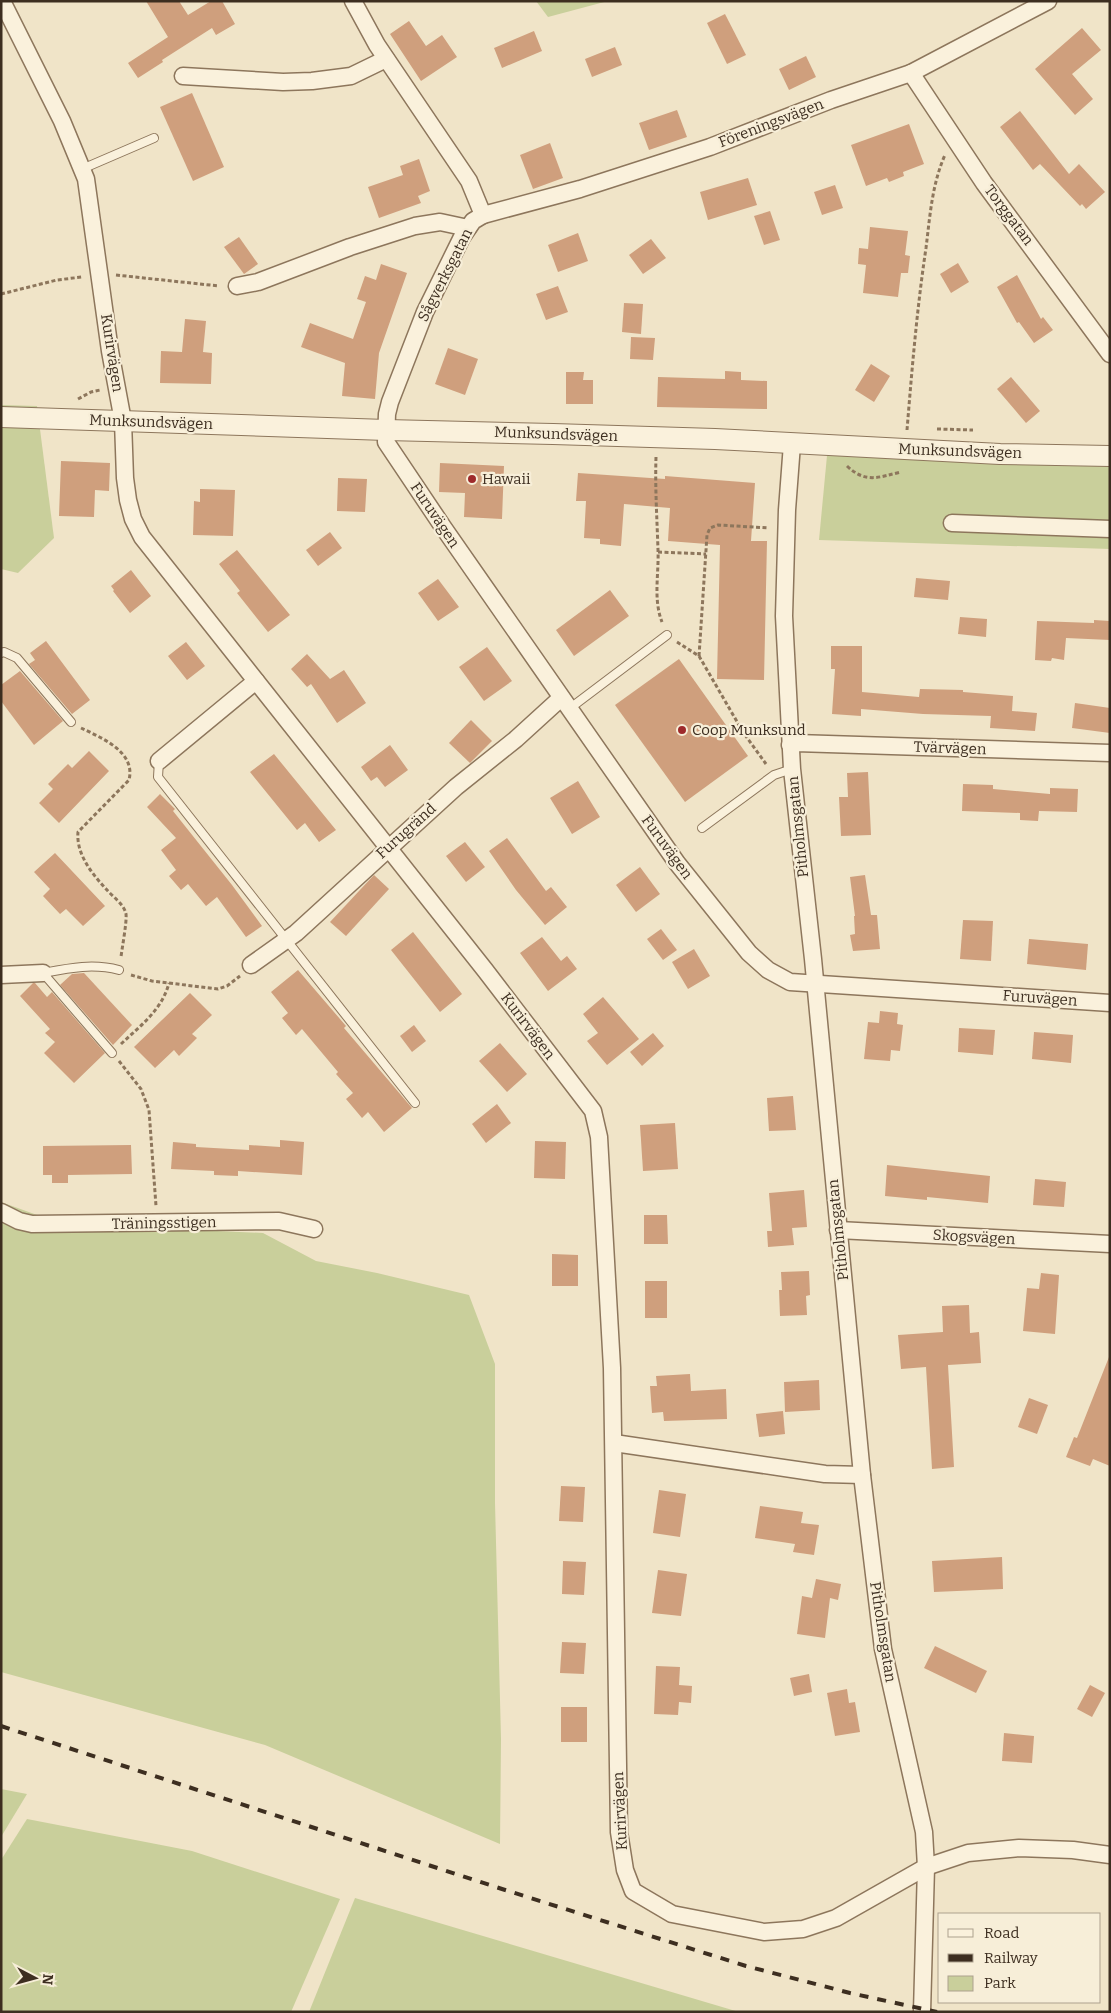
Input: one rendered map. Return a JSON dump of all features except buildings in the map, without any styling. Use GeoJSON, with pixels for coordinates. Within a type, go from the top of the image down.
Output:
{"type":"FeatureCollection","features":[{"type":"Feature","properties":{"kind":"street","name":"Sågverksgatan"},"geometry":{"type":"LineString","coordinates":[[353,1],[386,59],[469,181],[483,215],[473,221],[462,237],[425,312],[390,402],[386,430]]}},
{"type":"Feature","properties":{"kind":"street","name":"Föreningsvägen"},"geometry":{"type":"LineString","coordinates":[[483,215],[580,189],[710,147],[831,100],[911,73],[1045,2]]}},
{"type":"Feature","properties":{"kind":"street","name":"Kurirvägen"},"geometry":{"type":"LineString","coordinates":[[2,3],[62,121],[86,179],[110,351],[123,421],[125,478],[133,519],[142,537],[503,993],[593,1111],[596,1118],[606,1238],[614,1443],[619,1832],[625,1870],[633,1891],[672,1914],[764,1932],[803,1929],[836,1918],[926,1867],[968,1853],[1019,1848],[1073,1850],[1110,1856]]}},
{"type":"Feature","properties":{"kind":"street"},"geometry":{"type":"LineString","coordinates":[[183,76],[256,81],[312,81],[351,76],[386,59]]}},
{"type":"Feature","properties":{"kind":"street","name":"Torggatan"},"geometry":{"type":"LineString","coordinates":[[911,73],[984,182],[1110,354]]}},
{"type":"Feature","properties":{"kind":"street"},"geometry":{"type":"LineString","coordinates":[[237,286],[258,282],[350,247],[416,226],[440,222],[468,228]]}},
{"type":"Feature","properties":{"kind":"street","name":"Munksundsvägen"},"geometry":{"type":"LineString","coordinates":[[1,417],[656,437],[1000,454],[1110,456]]}},
{"type":"Feature","properties":{"kind":"street","name":"Furuvägen"},"geometry":{"type":"LineString","coordinates":[[386,430],[386,442],[677,863],[749,953],[768,970],[790,982],[1110,1003]]}},
{"type":"Feature","properties":{"kind":"street","name":"Pitholmsgatan"},"geometry":{"type":"LineString","coordinates":[[792,444],[784,616],[792,770],[862,1475],[883,1649],[924,1832],[926,1867],[922,2012]]}},
{"type":"Feature","properties":{"kind":"street"},"geometry":{"type":"LineString","coordinates":[[952,523],[1110,529]]}},
{"type":"Feature","properties":{"kind":"street"},"geometry":{"type":"LineString","coordinates":[[159,761],[256,681]]}},
{"type":"Feature","properties":{"kind":"street","name":"Furugränd"},"geometry":{"type":"LineString","coordinates":[[251,965],[296,933],[388,847],[456,787],[565,703]]}},
{"type":"Feature","properties":{"kind":"street","name":"Tvärvägen"},"geometry":{"type":"LineString","coordinates":[[790,745],[796,743],[1110,753]]}},
{"type":"Feature","properties":{"kind":"street"},"geometry":{"type":"LineString","coordinates":[[1,974],[43,973]]}},
{"type":"Feature","properties":{"kind":"street","name":"Träningsstigen"},"geometry":{"type":"LineString","coordinates":[[8,1216],[32,1224],[42,1225],[279,1221],[314,1229]]}},
{"type":"Feature","properties":{"kind":"street","name":"Skogsvägen"},"geometry":{"type":"LineString","coordinates":[[838,1230],[1110,1244]]}},
{"type":"Feature","properties":{"kind":"street"},"geometry":{"type":"LineString","coordinates":[[614,1443],[825,1474],[862,1475]]}},
{"type":"Feature","properties":{"kind":"lane"},"geometry":{"type":"LineString","coordinates":[[82,169],[154,138]]}},
{"type":"Feature","properties":{"kind":"lane"},"geometry":{"type":"LineString","coordinates":[[565,703],[667,635]]}},
{"type":"Feature","properties":{"kind":"lane"},"geometry":{"type":"LineString","coordinates":[[1,653],[4,652],[17,658],[71,722]]}},
{"type":"Feature","properties":{"kind":"lane"},"geometry":{"type":"LineString","coordinates":[[159,761],[158,777],[415,1103]]}},
{"type":"Feature","properties":{"kind":"lane"},"geometry":{"type":"LineString","coordinates":[[702,828],[774,775],[792,770]]}},
{"type":"Feature","properties":{"kind":"lane"},"geometry":{"type":"LineString","coordinates":[[43,973],[77,967],[97,966],[119,970]]}},
{"type":"Feature","properties":{"kind":"lane"},"geometry":{"type":"LineString","coordinates":[[43,973],[112,1053]]}},
{"type":"Feature","properties":{"kind":"path"},"geometry":{"type":"LineString","coordinates":[[907,430],[914,340],[932,200],[940,167],[953,136]]}},
{"type":"Feature","properties":{"kind":"path"},"geometry":{"type":"LineString","coordinates":[[656,437],[654,492],[658,552],[657,610],[667,635],[699,656],[743,732],[774,775]]}},
{"type":"Feature","properties":{"kind":"path"},"geometry":{"type":"LineString","coordinates":[[846,465],[861,476],[870,478],[901,472]]}},
{"type":"Feature","properties":{"kind":"path"},"geometry":{"type":"LineString","coordinates":[[699,656],[707,535],[710,528],[718,525],[787,529]]}},
{"type":"Feature","properties":{"kind":"path"},"geometry":{"type":"LineString","coordinates":[[658,552],[706,554]]}},
{"type":"Feature","properties":{"kind":"path"},"geometry":{"type":"LineString","coordinates":[[71,722],[118,749],[128,760],[132,770],[129,780],[78,832],[77,843],[84,859],[97,879],[120,903],[126,914],[119,970],[142,979],[218,989],[233,982],[251,965]]}},
{"type":"Feature","properties":{"kind":"path"},"geometry":{"type":"LineString","coordinates":[[157,1223],[149,1110],[141,1089],[112,1053],[153,1014],[166,998],[169,983]]}},
{"type":"Feature","properties":{"kind":"green space"},"geometry":{"type":"Polygon","coordinates":[[[536,1],[608,1],[548,17],[536,1]]]}},
{"type":"Feature","properties":{"kind":"green space"},"geometry":{"type":"Polygon","coordinates":[[[1,405],[37,406],[54,538],[18,573],[1,569],[1,405]]]}},
{"type":"Feature","properties":{"kind":"green space"},"geometry":{"type":"Polygon","coordinates":[[[828,445],[1110,449],[1110,549],[819,540],[828,445]]]}},
{"type":"Feature","properties":{"kind":"green space"},"geometry":{"type":"Polygon","coordinates":[[[1,1202],[62,1224],[263,1233],[316,1261],[377,1273],[469,1295],[495,1364],[495,1503],[501,1739],[500,1844],[265,1745],[1,1672],[1,1202]]]}},
{"type":"Feature","properties":{"kind":"green space"},"geometry":{"type":"Polygon","coordinates":[[[1,1789],[27,1794],[1,1837],[1,1789]]]}},
{"type":"Feature","properties":{"kind":"green space"},"geometry":{"type":"Polygon","coordinates":[[[27,1819],[192,1851],[340,1899],[291,2012],[1,2012],[1,1860],[27,1819]]]}},
{"type":"Feature","properties":{"kind":"green space"},"geometry":{"type":"Polygon","coordinates":[[[355,1898],[739,2012],[309,2012],[355,1898]]]}},
{"type":"Feature","properties":{"kind":"railway"},"geometry":{"type":"LineString","coordinates":[[1,1726],[502,1889],[746,1966],[850,1993],[937,2012]]}},
{"type":"Feature","properties":{"kind":"place","name":"Hawaii"},"geometry":{"type":"Point","coordinates":[472,479]}},
{"type":"Feature","properties":{"kind":"place","name":"Coop Munksund"},"geometry":{"type":"Point","coordinates":[682,730]}}]}
